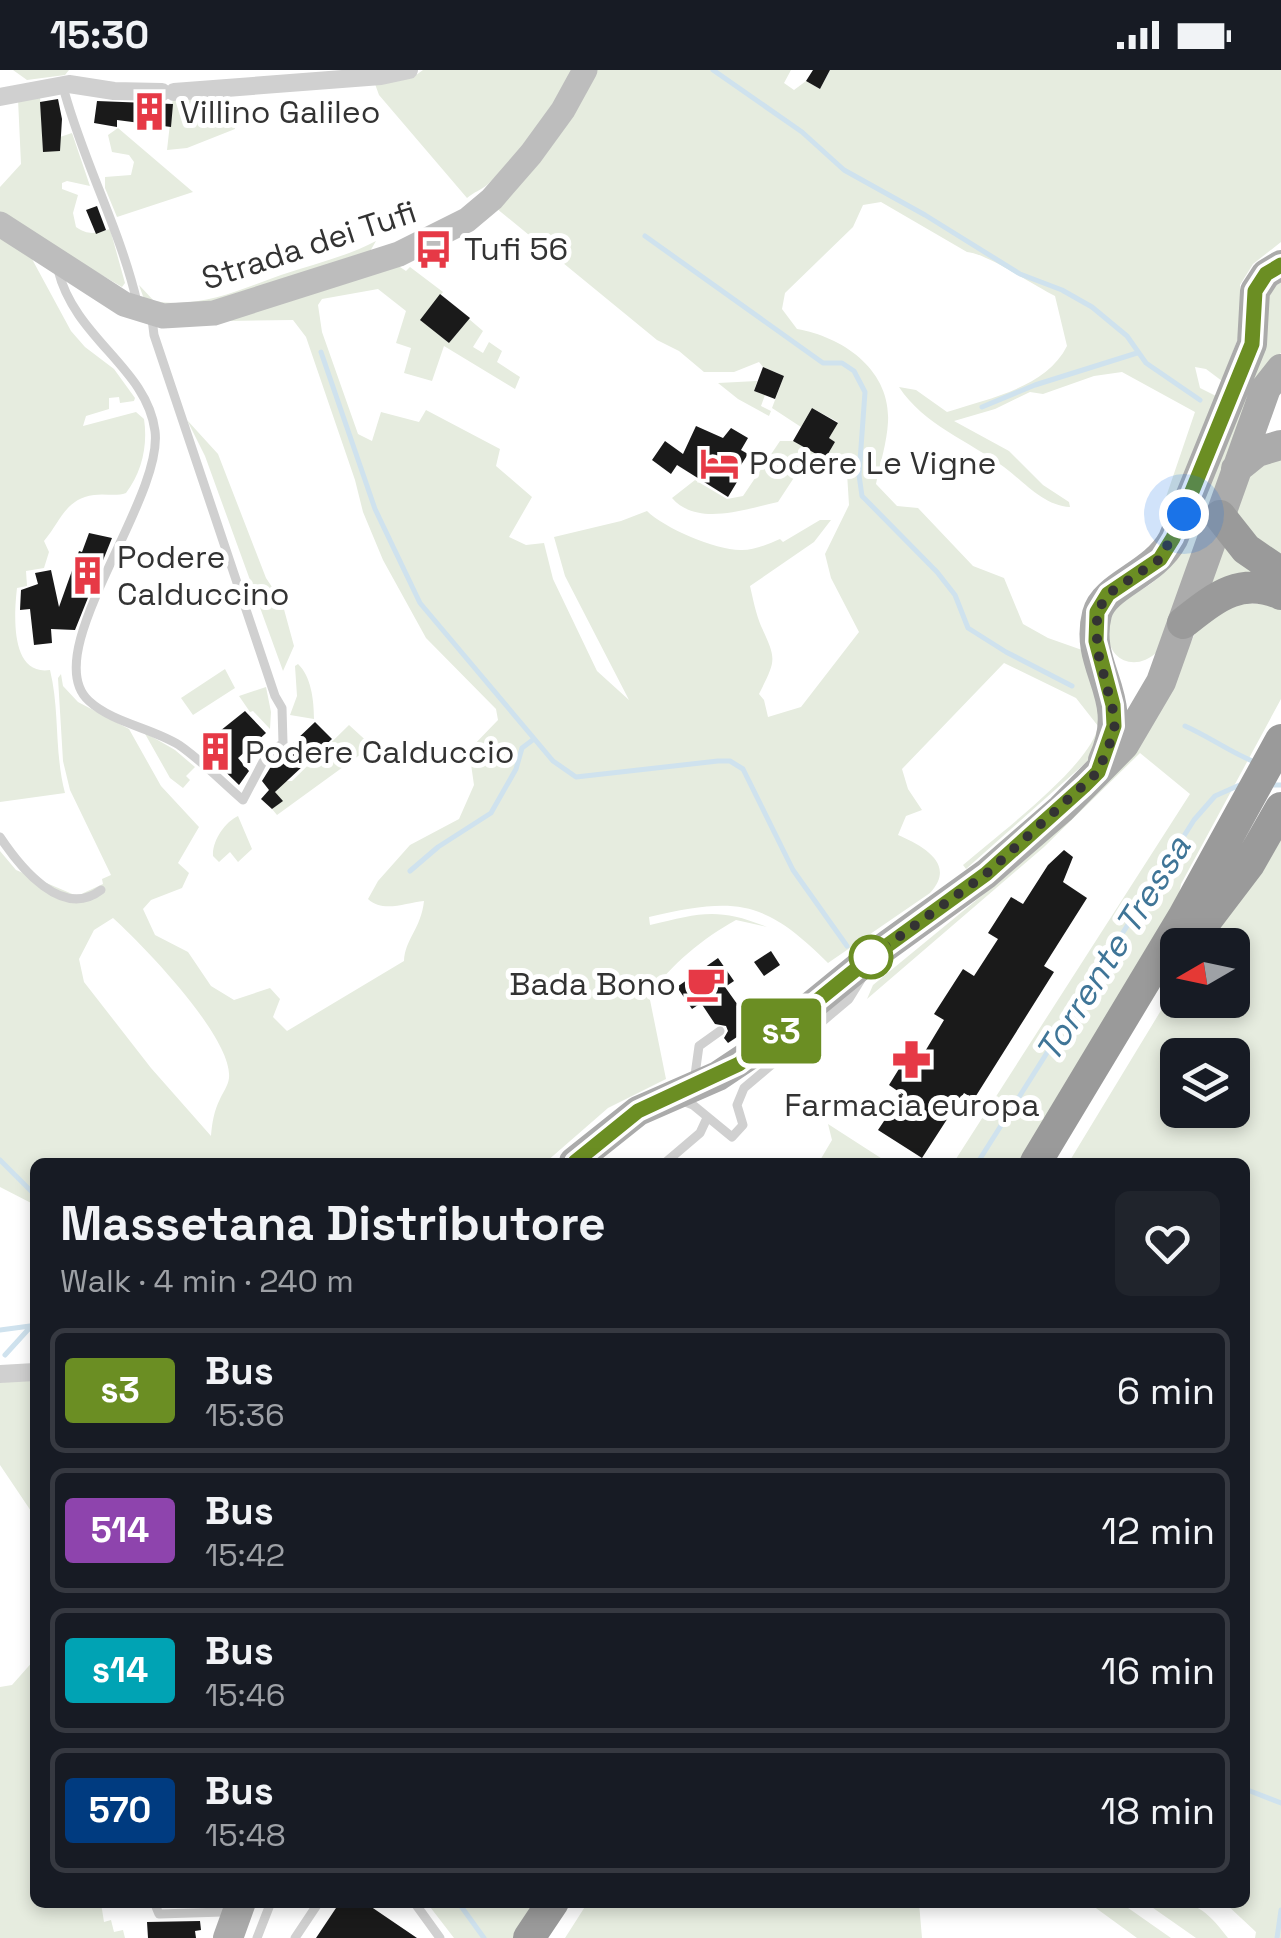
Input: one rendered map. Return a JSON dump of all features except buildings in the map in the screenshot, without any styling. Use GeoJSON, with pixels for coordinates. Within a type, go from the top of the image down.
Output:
{"type":"FeatureCollection","features":[{"type":"Feature","properties":{"kind":"highway"},"geometry":{"type":"LineString","coordinates":[[1220,516],[1236,540],[1281,572]]}},
{"type":"Feature","properties":{"kind":"highway"},"geometry":{"type":"LineString","coordinates":[[1183,623],[1213,599],[1236,588],[1260,586],[1281,594]]}},
{"type":"Feature","properties":{"kind":"highway"},"geometry":{"type":"LineString","coordinates":[[1190,928],[1238,799],[1281,718]]}},
{"type":"Feature","properties":{"kind":"highway"},"geometry":{"type":"LineString","coordinates":[[1191,928],[1281,740]]}},
{"type":"Feature","properties":{"kind":"highway"},"geometry":{"type":"LineString","coordinates":[[1193,928],[1281,777]]}},
{"type":"Feature","properties":{"kind":"highway"},"geometry":{"type":"LineString","coordinates":[[1196,928],[1249,864],[1281,808]]}},
{"type":"Feature","properties":{"kind":"highway"},"geometry":{"type":"LineString","coordinates":[[1039,1158],[1160,978]]}},
{"type":"Feature","properties":{"kind":"highway"},"geometry":{"type":"LineString","coordinates":[[1060,1158],[1160,985]]}},
{"type":"Feature","properties":{"kind":"highway"},"geometry":{"type":"LineString","coordinates":[[530,1938],[548,1908]]}},
{"type":"Feature","properties":{"kind":"highway"},"geometry":{"type":"LineString","coordinates":[[552,1938],[572,1908]]}},
{"type":"Feature","properties":{"kind":"main road"},"geometry":{"type":"LineString","coordinates":[[1098,772],[1114,733],[1115,718],[1097,649],[1095,625],[1102,602],[1154,564],[1177,530],[1252,344],[1255,291],[1266,274],[1281,265]]}},
{"type":"Feature","properties":{"kind":"main road"},"geometry":{"type":"LineString","coordinates":[[1273,379],[1271,405],[1281,420]]}},
{"type":"Feature","properties":{"kind":"main road"},"geometry":{"type":"LineString","coordinates":[[579,1158],[625,1120],[739,1064],[870,958],[986,874],[1098,772],[1134,731],[1166,665],[1236,469],[1273,379]]}},
{"type":"Feature","properties":{"kind":"main road"},"geometry":{"type":"LineString","coordinates":[[1236,469],[1257,452],[1281,446]]}},
{"type":"Feature","properties":{"kind":"main road"},"geometry":{"type":"LineString","coordinates":[[1097,649],[1105,664],[1123,676],[1144,678],[1166,665]]}},
{"type":"Feature","properties":{"kind":"street"},"geometry":{"type":"LineString","coordinates":[[0,97],[60,84],[168,92],[381,76],[408,70]]}},
{"type":"Feature","properties":{"kind":"street","name":"Strada dei Tufi"},"geometry":{"type":"LineString","coordinates":[[0,224],[99,290],[145,311],[184,316],[214,313],[399,254],[448,232],[484,206],[516,172],[563,110],[585,70]]}},
{"type":"Feature","properties":{"kind":"street"},"geometry":{"type":"LineString","coordinates":[[0,1374],[30,1372]]}},
{"type":"Feature","properties":{"kind":"lane"},"geometry":{"type":"LineString","coordinates":[[57,262],[75,312],[134,380],[148,404],[156,450],[150,477],[77,650],[74,677],[88,701],[178,745],[243,800],[266,756],[283,743],[282,708],[117,230],[94,180],[65,94]]}},
{"type":"Feature","properties":{"kind":"lane"},"geometry":{"type":"LineString","coordinates":[[0,837],[20,867],[43,886],[78,899],[91,898],[101,890]]}},
{"type":"Feature","properties":{"kind":"lane"},"geometry":{"type":"LineString","coordinates":[[661,1100],[687,1102],[732,1137],[743,1125],[738,1105],[741,1093],[849,999],[870,958]]}},
{"type":"Feature","properties":{"kind":"lane"},"geometry":{"type":"LineString","coordinates":[[744,1015],[768,1004],[797,1018]]}},
{"type":"Feature","properties":{"kind":"lane"},"geometry":{"type":"LineString","coordinates":[[694,1086],[698,1049],[720,1030]]}},
{"type":"Feature","properties":{"kind":"lane"},"geometry":{"type":"LineString","coordinates":[[671,1158],[700,1133],[707,1118]]}},
{"type":"Feature","properties":{"kind":"lane"},"geometry":{"type":"LineString","coordinates":[[156,1908],[158,1914],[226,1919]]}},
{"type":"Feature","properties":{"kind":"lane"},"geometry":{"type":"LineString","coordinates":[[257,1938],[269,1908]]}},
{"type":"Feature","properties":{"kind":"lane"},"geometry":{"type":"LineString","coordinates":[[295,1938],[315,1908]]}},
{"type":"Feature","properties":{"kind":"lane"},"geometry":{"type":"LineString","coordinates":[[418,1908],[440,1938]]}},
{"type":"Feature","properties":{"kind":"shaded area"},"geometry":{"type":"Polygon","coordinates":[[[13,70],[69,70],[65,75],[27,80],[13,70]]]}},
{"type":"Feature","properties":{"kind":"shaded area"},"geometry":{"type":"Polygon","coordinates":[[[423,70],[574,70],[524,145],[500,173],[467,198],[379,95],[375,84],[412,78],[423,70]]]}},
{"type":"Feature","properties":{"kind":"shaded area"},"geometry":{"type":"Polygon","coordinates":[[[596,70],[791,70],[784,83],[794,90],[806,81],[820,89],[830,70],[1281,70],[1281,242],[1253,264],[1240,285],[1241,330],[1222,381],[1206,369],[1195,367],[1200,388],[1216,396],[1174,501],[1166,497],[1195,412],[1122,372],[1094,376],[1043,394],[1030,392],[995,409],[954,421],[1009,451],[1043,485],[1069,502],[1070,507],[1043,498],[1004,467],[934,422],[899,387],[916,390],[947,412],[1015,390],[1058,360],[1067,346],[1055,296],[997,263],[967,252],[881,202],[863,205],[853,227],[785,293],[782,309],[797,329],[847,348],[873,372],[882,387],[888,422],[876,484],[897,506],[918,508],[973,566],[1004,578],[1023,624],[1082,650],[1106,721],[1091,758],[966,869],[963,865],[1061,780],[1092,742],[1098,726],[1076,698],[1004,663],[902,769],[908,789],[922,810],[906,816],[898,835],[934,857],[940,873],[930,893],[828,963],[785,926],[747,909],[705,907],[649,917],[650,925],[722,914],[767,927],[736,920],[667,973],[649,995],[666,1079],[608,1108],[551,1158],[30,1158],[30,1202],[0,1187],[0,851],[16,870],[77,896],[103,884],[102,879],[111,875],[70,790],[63,761],[58,678],[61,674],[63,686],[78,702],[129,729],[161,786],[199,827],[178,863],[189,873],[182,888],[151,900],[143,909],[155,935],[188,952],[211,986],[234,1000],[270,988],[280,999],[273,1017],[287,1031],[404,961],[424,901],[380,906],[368,899],[378,881],[410,845],[459,819],[474,785],[469,750],[498,720],[496,709],[426,638],[383,560],[363,512],[306,337],[293,320],[226,321],[397,265],[406,271],[410,267],[443,292],[421,320],[449,343],[469,319],[483,331],[473,347],[483,353],[489,342],[502,351],[497,362],[520,377],[515,389],[444,346],[432,381],[404,373],[411,348],[396,343],[406,311],[378,289],[322,299],[318,305],[322,332],[358,434],[372,441],[381,412],[419,422],[426,410],[500,449],[496,466],[532,497],[509,537],[526,545],[544,543],[553,579],[597,671],[629,700],[565,576],[554,537],[647,511],[692,537],[719,547],[747,550],[780,539],[783,542],[820,520],[831,520],[814,542],[750,586],[772,653],[771,667],[759,694],[768,717],[801,707],[859,632],[831,578],[825,554],[849,505],[847,473],[799,470],[778,502],[722,514],[694,512],[672,498],[695,480],[727,499],[743,496],[780,441],[793,441],[825,459],[835,442],[829,438],[838,422],[812,408],[801,427],[772,408],[784,376],[759,362],[734,372],[704,372],[679,351],[657,340],[496,208],[596,70]],[[113,918],[94,930],[79,959],[84,982],[151,1068],[211,1136],[216,1108],[229,1078],[226,1061],[202,1017],[164,970],[113,918]]]}},
{"type":"Feature","properties":{"kind":"shaded area"},"geometry":{"type":"Polygon","coordinates":[[[229,93],[235,129],[187,148],[167,150],[173,97],[229,93]]]}},
{"type":"Feature","properties":{"kind":"shaded area"},"geometry":{"type":"Polygon","coordinates":[[[40,95],[43,151],[59,151],[60,137],[72,133],[90,186],[67,181],[62,183],[62,189],[78,195],[73,213],[76,227],[93,233],[110,229],[125,283],[122,287],[0,215],[0,187],[21,164],[18,99],[40,95]]]}},
{"type":"Feature","properties":{"kind":"shaded area"},"geometry":{"type":"Polygon","coordinates":[[[118,128],[193,192],[117,217],[105,188],[105,177],[131,175],[134,162],[129,155],[112,152],[108,135],[118,128]]]}},
{"type":"Feature","properties":{"kind":"shaded area"},"geometry":{"type":"Polygon","coordinates":[[[0,237],[32,259],[71,331],[114,369],[135,398],[120,403],[119,397],[109,398],[109,409],[86,416],[83,426],[136,412],[144,419],[145,439],[140,467],[126,493],[84,497],[70,506],[44,541],[49,552],[44,568],[26,571],[27,586],[17,588],[15,613],[21,654],[37,669],[50,670],[65,793],[0,802],[0,237]]]}},
{"type":"Feature","properties":{"kind":"shaded area"},"geometry":{"type":"Polygon","coordinates":[[[376,241],[369,253],[237,297],[180,307],[144,299],[139,285],[154,301],[203,300],[376,241]]]}},
{"type":"Feature","properties":{"kind":"shaded area"},"geometry":{"type":"Polygon","coordinates":[[[1281,279],[1281,353],[1268,363],[1157,652],[1140,662],[1124,660],[1109,640],[1110,618],[1122,602],[1157,579],[1168,564],[1265,299],[1281,279]]]}},
{"type":"Feature","properties":{"kind":"shaded area"},"geometry":{"type":"Polygon","coordinates":[[[757,381],[754,391],[765,395],[761,406],[771,411],[769,416],[718,383],[757,381]]]}},
{"type":"Feature","properties":{"kind":"shaded area"},"geometry":{"type":"Polygon","coordinates":[[[187,420],[218,454],[266,578],[282,602],[294,646],[283,671],[205,456],[187,420]]]}},
{"type":"Feature","properties":{"kind":"shaded area"},"geometry":{"type":"Polygon","coordinates":[[[1281,452],[1281,567],[1232,520],[1245,476],[1281,452]]]}},
{"type":"Feature","properties":{"kind":"shaded area"},"geometry":{"type":"Polygon","coordinates":[[[1222,536],[1273,576],[1208,594],[1222,536]]]}},
{"type":"Feature","properties":{"kind":"shaded area"},"geometry":{"type":"Polygon","coordinates":[[[1224,602],[1281,605],[1281,699],[1181,884],[1177,905],[1021,1158],[957,1158],[1190,794],[1140,753],[1044,847],[867,999],[873,985],[1013,870],[1191,642],[1199,625],[1224,602]]]}},
{"type":"Feature","properties":{"kind":"shaded area"},"geometry":{"type":"Polygon","coordinates":[[[298,664],[311,689],[314,719],[290,715],[297,696],[298,664]]]}},
{"type":"Feature","properties":{"kind":"shaded area"},"geometry":{"type":"Polygon","coordinates":[[[225,669],[235,688],[193,715],[181,698],[225,669]]]}},
{"type":"Feature","properties":{"kind":"shaded area"},"geometry":{"type":"Polygon","coordinates":[[[266,687],[271,712],[270,729],[239,696],[266,687]]]}},
{"type":"Feature","properties":{"kind":"shaded area"},"geometry":{"type":"Polygon","coordinates":[[[349,725],[372,746],[277,815],[272,809],[282,801],[275,792],[286,781],[292,781],[349,725]]]}},
{"type":"Feature","properties":{"kind":"shaded area"},"geometry":{"type":"Polygon","coordinates":[[[144,732],[195,767],[186,776],[190,780],[183,788],[170,778],[144,732]]]}},
{"type":"Feature","properties":{"kind":"shaded area"},"geometry":{"type":"Polygon","coordinates":[[[238,816],[252,849],[238,862],[230,852],[219,862],[213,856],[217,838],[238,816]]]}},
{"type":"Feature","properties":{"kind":"shaded area"},"geometry":{"type":"Polygon","coordinates":[[[1281,820],[1281,1938],[1255,1938],[1256,1932],[1230,1908],[1250,1908],[1250,1158],[1071,1158],[1160,1012],[1160,1018],[1250,1018],[1250,928],[1212,928],[1281,820]]]}},
{"type":"Feature","properties":{"kind":"shaded area"},"geometry":{"type":"Polygon","coordinates":[[[828,1124],[881,1158],[821,1158],[832,1140],[828,1124]]]}},
{"type":"Feature","properties":{"kind":"shaded area"},"geometry":{"type":"Polygon","coordinates":[[[30,1381],[30,1510],[0,1465],[0,1383],[30,1381]]]}},
{"type":"Feature","properties":{"kind":"shaded area"},"geometry":{"type":"Polygon","coordinates":[[[30,1665],[30,1908],[102,1908],[104,1922],[111,1920],[114,1932],[123,1930],[125,1938],[0,1938],[0,1687],[12,1685],[30,1665]]]}},
{"type":"Feature","properties":{"kind":"shaded area"},"geometry":{"type":"Polygon","coordinates":[[[431,1908],[536,1908],[516,1938],[454,1938],[431,1908]]]}},
{"type":"Feature","properties":{"kind":"shaded area"},"geometry":{"type":"Polygon","coordinates":[[[584,1908],[919,1908],[922,1938],[565,1938],[584,1908]]]}},
{"type":"Feature","properties":{"kind":"shaded area"},"geometry":{"type":"Polygon","coordinates":[[[1096,1908],[1128,1908],[1171,1938],[1137,1938],[1096,1908]]]}},
{"type":"Feature","properties":{"kind":"shaded area"},"geometry":{"type":"Polygon","coordinates":[[[1153,1908],[1197,1908],[1228,1938],[1196,1938],[1153,1908]]]}},
{"type":"Feature","properties":{"kind":"waterway"},"geometry":{"type":"LineString","coordinates":[[713,70],[802,132],[844,170],[1020,274],[1092,307],[1127,336],[1146,363],[1200,400]]}},
{"type":"Feature","properties":{"kind":"waterway"},"geometry":{"type":"LineString","coordinates":[[645,236],[823,363],[842,363],[854,371],[865,392],[859,475],[862,496],[937,572],[955,595],[968,628],[1072,686]]}},
{"type":"Feature","properties":{"kind":"waterway"},"geometry":{"type":"LineString","coordinates":[[321,352],[375,509],[420,603],[553,761],[576,777],[718,761],[730,761],[743,769],[793,870],[847,946]]}},
{"type":"Feature","properties":{"kind":"waterway"},"geometry":{"type":"LineString","coordinates":[[982,407],[1035,385],[1137,353]]}},
{"type":"Feature","properties":{"kind":"waterway"},"geometry":{"type":"LineString","coordinates":[[1185,726],[1257,763]]}},
{"type":"Feature","properties":{"kind":"waterway"},"geometry":{"type":"LineString","coordinates":[[410,871],[438,847],[491,813],[516,769],[522,748],[534,739]]}},
{"type":"Feature","properties":{"kind":"waterway","name":"Torrente Tressa"},"geometry":{"type":"LineString","coordinates":[[981,1158],[1194,820],[1215,796],[1242,784]]}},
{"type":"Feature","properties":{"kind":"waterway","name":"Torrente Tressa"},"geometry":{"type":"LineString","coordinates":[[1268,785],[1281,785]]}},
{"type":"Feature","properties":{"kind":"waterway"},"geometry":{"type":"LineString","coordinates":[[0,1160],[30,1190]]}},
{"type":"Feature","properties":{"kind":"waterway"},"geometry":{"type":"LineString","coordinates":[[0,1330],[30,1326]]}},
{"type":"Feature","properties":{"kind":"waterway"},"geometry":{"type":"LineString","coordinates":[[5,1355],[30,1328]]}},
{"type":"Feature","properties":{"kind":"waterway"},"geometry":{"type":"LineString","coordinates":[[1250,1791],[1281,1803]]}},
{"type":"Feature","properties":{"kind":"waterway","name":"Torrente Tressa"},"geometry":{"type":"LineString","coordinates":[[462,1908],[484,1938]]}},
{"type":"Feature","properties":{"kind":"waterway"},"geometry":{"type":"LineString","coordinates":[[1277,1938],[1281,1910]]}},
{"type":"Feature","properties":{"kind":"bus line","name":"s3"},"geometry":{"type":"LineString","coordinates":[[580,1158],[632,1114],[718,1076],[750,1055],[870,958],[986,874],[1098,772],[1114,733],[1115,718],[1097,649],[1097,612],[1108,594],[1160,559],[1173,538],[1252,344],[1255,291],[1266,274],[1281,265]]}},
{"type":"Feature","properties":{"kind":"place","name":"Villino Galileo"},"geometry":{"type":"Point","coordinates":[150,112]}},
{"type":"Feature","properties":{"kind":"place","name":"Tufi 56"},"geometry":{"type":"Point","coordinates":[434,249]}},
{"type":"Feature","properties":{"kind":"place","name":"Podere Le Vigne"},"geometry":{"type":"Point","coordinates":[719,463]}},
{"type":"Feature","properties":{"kind":"place","name":"Podere Calduccino"},"geometry":{"type":"Point","coordinates":[87,575]}},
{"type":"Feature","properties":{"kind":"place","name":"Podere Calduccio"},"geometry":{"type":"Point","coordinates":[215,752]}},
{"type":"Feature","properties":{"kind":"place","name":"Bada Bono"},"geometry":{"type":"Point","coordinates":[706,984]}},
{"type":"Feature","properties":{"kind":"place","name":"Farmacia europa"},"geometry":{"type":"Point","coordinates":[912,1060]}},
{"type":"Feature","properties":{"kind":"route"},"geometry":{"type":"LineString","coordinates":[[871,957],[986,874],[1098,772],[1114,733],[1115,718],[1097,649],[1097,612],[1108,594],[1160,559],[1184,514]]}}]}
